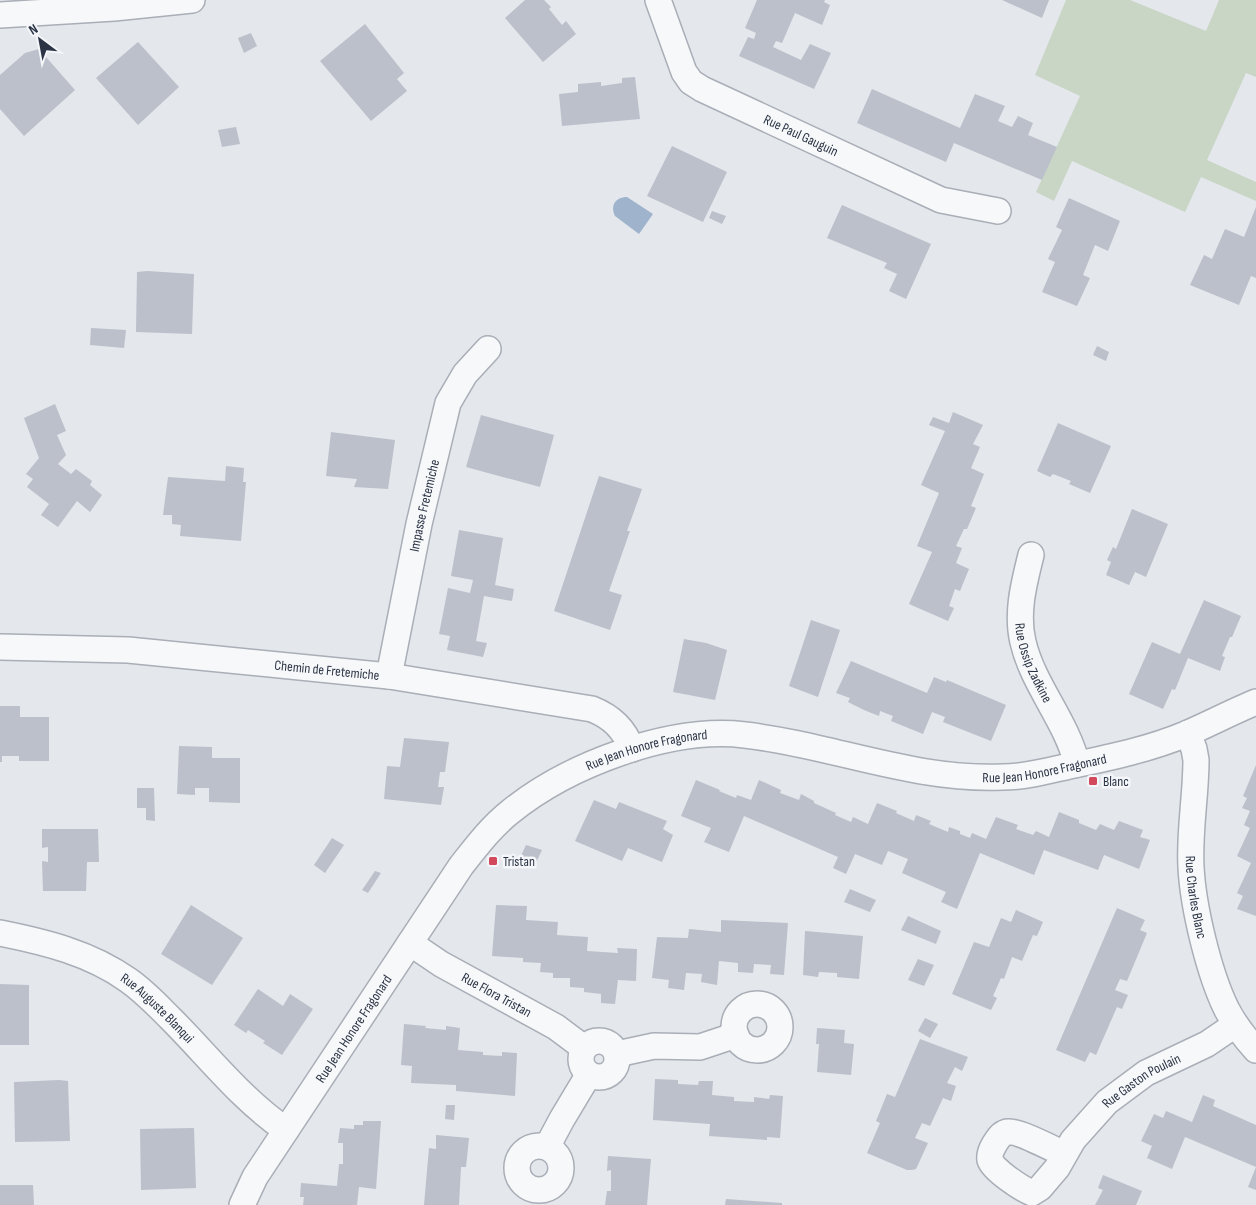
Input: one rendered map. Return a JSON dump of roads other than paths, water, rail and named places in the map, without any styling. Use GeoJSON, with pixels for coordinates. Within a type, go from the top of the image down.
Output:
{"type":"FeatureCollection","features":[{"type":"Feature","properties":{"kind":"street"},"geometry":{"type":"LineString","coordinates":[[0,14],[114,8],[192,0]]}},
{"type":"Feature","properties":{"kind":"street","name":"Rue Paul Gauguin"},"geometry":{"type":"LineString","coordinates":[[658,0],[684,72],[691,82],[702,89],[941,200],[998,211]]}},
{"type":"Feature","properties":{"kind":"street","name":"Impasse Fretemiche"},"geometry":{"type":"LineString","coordinates":[[389,676],[419,524],[448,403],[465,374],[488,349]]}},
{"type":"Feature","properties":{"kind":"street","name":"Rue Ossip Zadkine"},"geometry":{"type":"LineString","coordinates":[[1031,555],[1022,592],[1020,610],[1023,643],[1037,678],[1068,735],[1077,764]]}},
{"type":"Feature","properties":{"kind":"street","name":"Chemin de Fretemiche"},"geometry":{"type":"LineString","coordinates":[[0,646],[128,650],[389,676],[592,709],[606,715],[617,724],[628,737],[632,749]]}},
{"type":"Feature","properties":{"kind":"street","name":"Rue Jean Honore Fragonard"},"geometry":{"type":"LineString","coordinates":[[242,1205],[256,1177],[286,1130],[461,866],[487,834],[508,813],[534,794],[592,764],[632,749],[669,740],[707,734],[744,735],[789,742],[891,765],[947,775],[1004,777],[1040,772],[1134,752],[1188,733],[1256,702]]}},
{"type":"Feature","properties":{"kind":"street","name":"Rue Charles Blanc"},"geometry":{"type":"LineString","coordinates":[[1188,733],[1196,760],[1191,857],[1194,897],[1218,989],[1235,1025],[1256,1050]]}},
{"type":"Feature","properties":{"kind":"street","name":"Rue Auguste Blanqui"},"geometry":{"type":"LineString","coordinates":[[0,933],[69,950],[112,969],[127,979],[150,998],[241,1092],[274,1122],[286,1130]]}},
{"type":"Feature","properties":{"kind":"street","name":"Rue Flora Tristan"},"geometry":{"type":"LineString","coordinates":[[410,943],[442,964],[556,1027],[584,1048]]}},
{"type":"Feature","properties":{"kind":"street","name":"Rue Gaston Poulain"},"geometry":{"type":"LineString","coordinates":[[1064,1154],[1088,1121],[1126,1086],[1146,1073],[1207,1044],[1235,1025]]}},
{"type":"Feature","properties":{"kind":"street"},"geometry":{"type":"LineString","coordinates":[[617,1054],[654,1046],[700,1047],[736,1035]]}},
{"type":"Feature","properties":{"kind":"street"},"geometry":{"type":"LineString","coordinates":[[594,1041],[605,1041],[614,1048],[617,1054],[616,1066],[607,1075],[601,1077],[589,1074],[584,1070],[580,1059],[584,1048],[594,1041]]}},
{"type":"Feature","properties":{"kind":"street"},"geometry":{"type":"LineString","coordinates":[[547,1147],[589,1074]]}},
{"type":"Feature","properties":{"kind":"water"},"geometry":{"type":"Polygon","coordinates":[[[627,197],[653,214],[639,234],[615,216],[613,206],[617,200],[627,197]]]}},
{"type":"Feature","properties":{"kind":"place","name":"Blanc"},"geometry":{"type":"Point","coordinates":[1093,781]}},
{"type":"Feature","properties":{"kind":"place","name":"Tristan"},"geometry":{"type":"Point","coordinates":[493,861]}}]}
